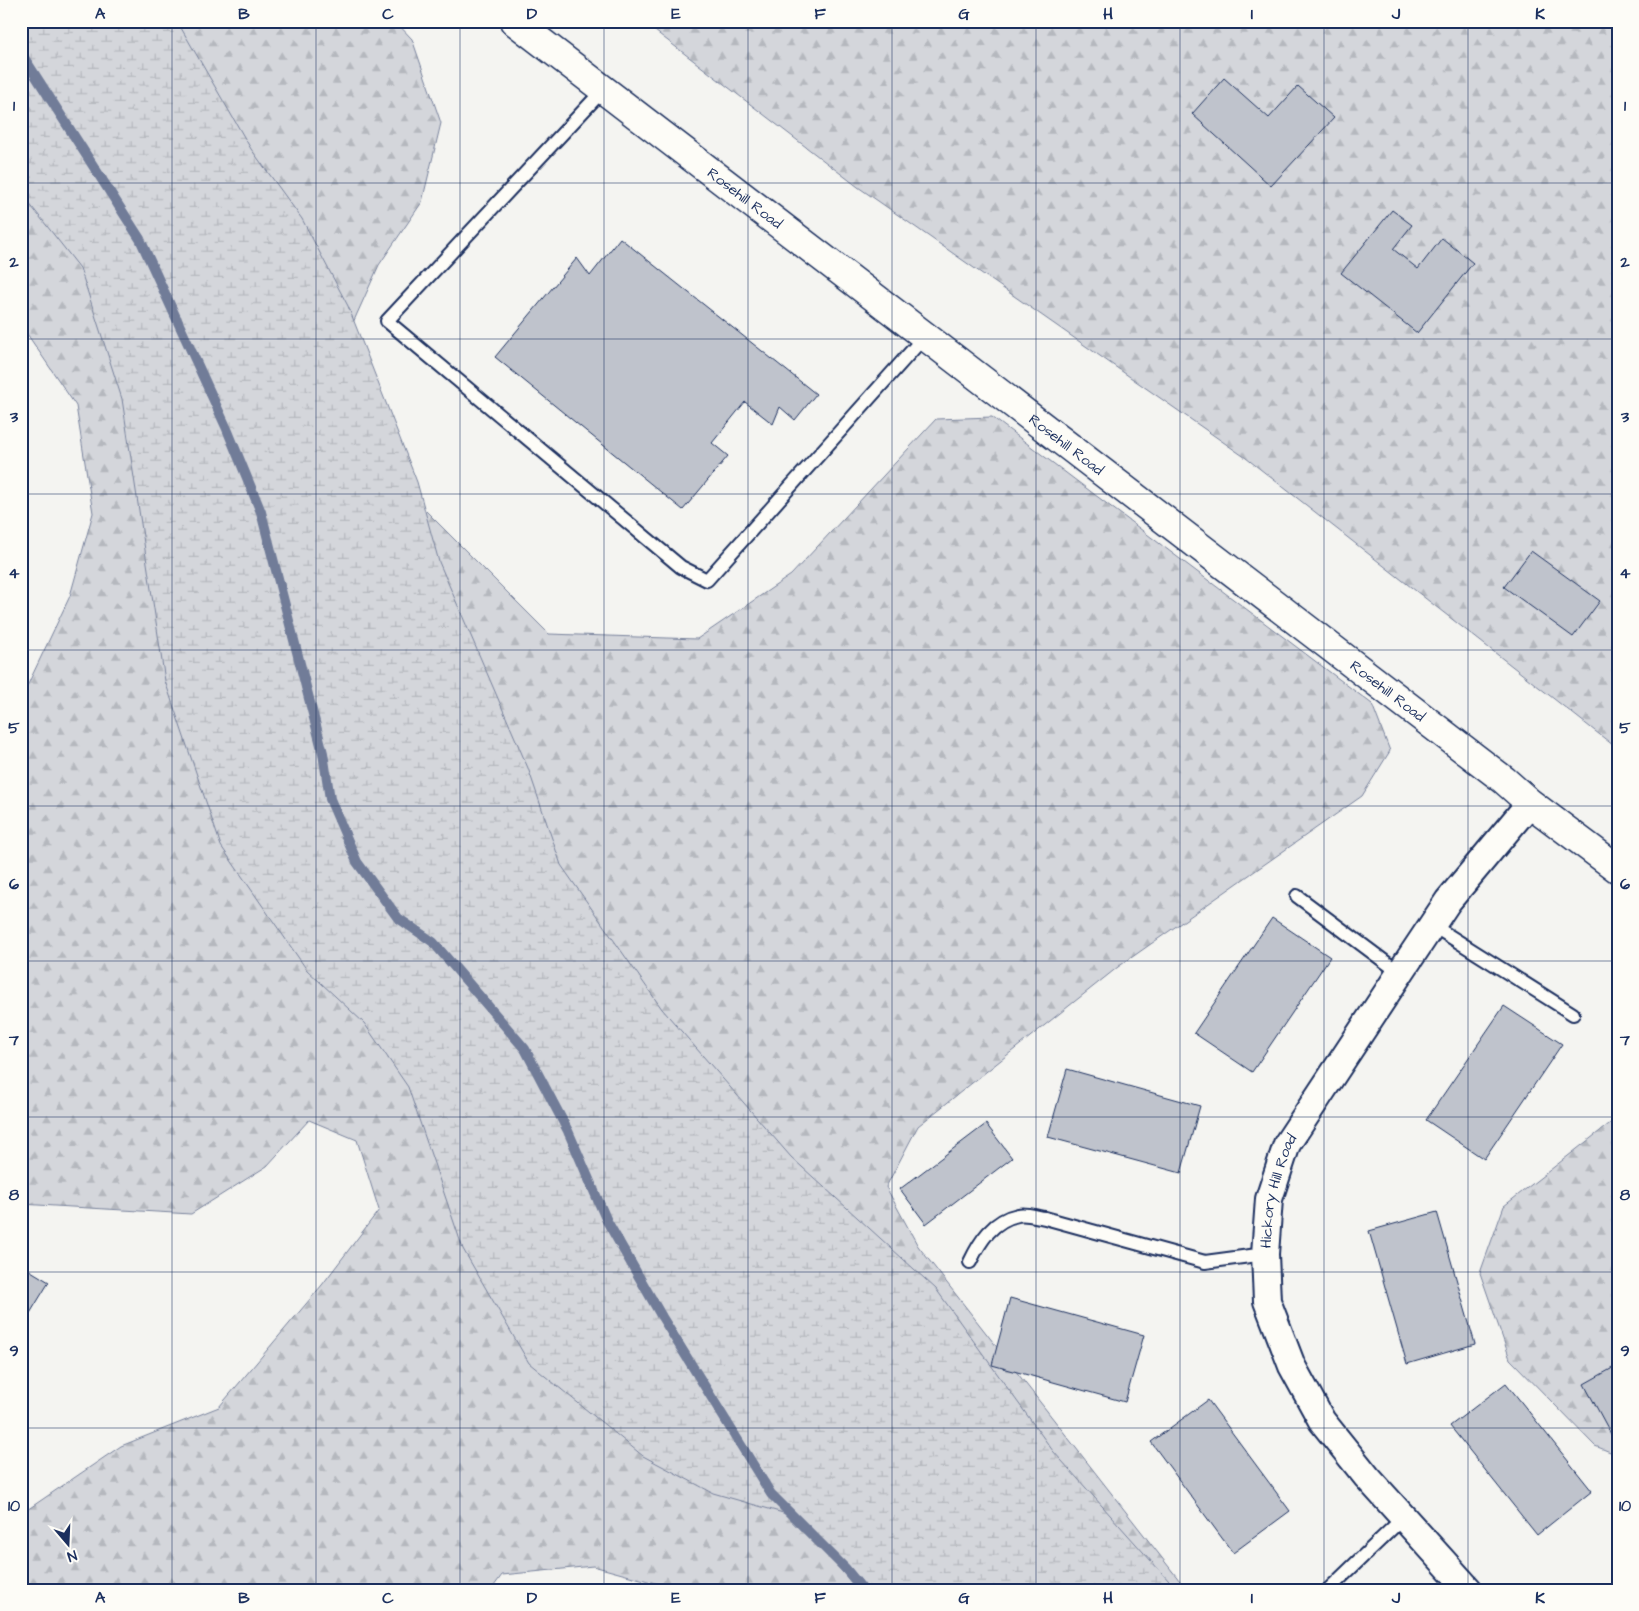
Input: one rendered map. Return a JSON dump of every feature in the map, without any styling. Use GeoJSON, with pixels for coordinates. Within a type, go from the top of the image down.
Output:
{"type":"FeatureCollection","features":[{"type":"Feature","properties":{"kind":"main road","name":"Rosehill Road"},"geometry":{"type":"LineString","coordinates":[[514,21],[1618,869]]}},
{"type":"Feature","properties":{"kind":"street","name":"Hickory Hill Road"},"geometry":{"type":"LineString","coordinates":[[1469,1590],[1367,1477],[1322,1421],[1292,1366],[1267,1301],[1265,1254],[1269,1199],[1287,1144],[1448,901],[1530,803]]}},
{"type":"Feature","properties":{"kind":"lane"},"geometry":{"type":"LineString","coordinates":[[603,90],[387,321],[681,567],[707,580],[925,336]]}},
{"type":"Feature","properties":{"kind":"lane"},"geometry":{"type":"LineString","coordinates":[[1297,896],[1400,973]]}},
{"type":"Feature","properties":{"kind":"lane"},"geometry":{"type":"LineString","coordinates":[[1432,925],[1573,1014]]}},
{"type":"Feature","properties":{"kind":"lane"},"geometry":{"type":"LineString","coordinates":[[970,1262],[980,1242],[997,1223],[1019,1214],[1045,1218],[1205,1262],[1265,1254]]}},
{"type":"Feature","properties":{"kind":"lane"},"geometry":{"type":"LineString","coordinates":[[1328,1590],[1404,1517]]}},
{"type":"Feature","properties":{"kind":"green space"},"geometry":{"type":"Polygon","coordinates":[[[21,21],[395,21],[412,39],[441,123],[422,202],[379,265],[343,345],[395,480],[549,634],[697,639],[791,575],[936,419],[992,417],[1372,704],[1390,751],[1362,796],[1118,967],[918,1126],[886,1187],[918,1246],[1187,1590],[681,1590],[593,1566],[502,1575],[491,1590],[21,1590],[21,1514],[121,1446],[219,1407],[322,1285],[379,1210],[357,1140],[309,1120],[267,1166],[191,1214],[21,1204],[21,699],[70,596],[93,513],[76,406],[21,325],[21,21]]]}},
{"type":"Feature","properties":{"kind":"green space"},"geometry":{"type":"Polygon","coordinates":[[[21,21],[177,21],[251,149],[302,219],[348,306],[417,482],[439,562],[528,768],[561,865],[662,1009],[791,1157],[936,1289],[1053,1451],[1177,1590],[859,1590],[790,1515],[713,1493],[643,1456],[529,1363],[463,1249],[408,1087],[364,1023],[307,970],[221,846],[165,681],[122,399],[80,268],[21,193],[21,21]]]}},
{"type":"Feature","properties":{"kind":"green space"},"geometry":{"type":"Polygon","coordinates":[[[642,21],[1618,21],[1618,749],[1246,458],[858,187],[642,21]]]}},
{"type":"Feature","properties":{"kind":"green space"},"geometry":{"type":"Polygon","coordinates":[[[1618,1117],[1618,1455],[1595,1446],[1510,1359],[1480,1273],[1504,1206],[1618,1117]]]}},
{"type":"Feature","properties":{"kind":"building"},"geometry":{"type":"Polygon","coordinates":[[[1224,78],[1269,118],[1298,86],[1334,118],[1271,186],[1192,114],[1224,78]]]}},
{"type":"Feature","properties":{"kind":"building"},"geometry":{"type":"Polygon","coordinates":[[[1392,210],[1412,225],[1393,249],[1418,269],[1442,238],[1473,263],[1417,333],[1341,273],[1392,210]]]}},
{"type":"Feature","properties":{"kind":"building"},"geometry":{"type":"Polygon","coordinates":[[[620,238],[816,394],[795,420],[780,407],[773,424],[745,402],[712,443],[728,456],[683,510],[495,357],[577,258],[590,276],[620,238]]]}},
{"type":"Feature","properties":{"kind":"building"},"geometry":{"type":"Polygon","coordinates":[[[1531,551],[1600,601],[1573,637],[1504,587],[1531,551]]]}},
{"type":"Feature","properties":{"kind":"building"},"geometry":{"type":"Polygon","coordinates":[[[1272,918],[1330,957],[1252,1072],[1194,1033],[1272,918]]]}},
{"type":"Feature","properties":{"kind":"building"},"geometry":{"type":"Polygon","coordinates":[[[1504,1006],[1562,1044],[1484,1159],[1426,1120],[1504,1006]]]}},
{"type":"Feature","properties":{"kind":"building"},"geometry":{"type":"Polygon","coordinates":[[[1067,1069],[1200,1106],[1181,1173],[1048,1137],[1067,1069]]]}},
{"type":"Feature","properties":{"kind":"building"},"geometry":{"type":"Polygon","coordinates":[[[986,1124],[1012,1158],[926,1224],[900,1189],[986,1124]]]}},
{"type":"Feature","properties":{"kind":"building"},"geometry":{"type":"Polygon","coordinates":[[[1437,1212],[1475,1344],[1407,1364],[1369,1231],[1437,1212]]]}},
{"type":"Feature","properties":{"kind":"building"},"geometry":{"type":"Polygon","coordinates":[[[21,1265],[49,1282],[21,1328],[21,1265]]]}},
{"type":"Feature","properties":{"kind":"building"},"geometry":{"type":"Polygon","coordinates":[[[1010,1298],[1144,1335],[1125,1402],[992,1365],[1010,1298]]]}},
{"type":"Feature","properties":{"kind":"building"},"geometry":{"type":"Polygon","coordinates":[[[1618,1365],[1618,1447],[1584,1384],[1618,1365]]]}},
{"type":"Feature","properties":{"kind":"building"},"geometry":{"type":"Polygon","coordinates":[[[1506,1383],[1592,1491],[1537,1535],[1450,1426],[1506,1383]]]}},
{"type":"Feature","properties":{"kind":"building"},"geometry":{"type":"Polygon","coordinates":[[[1208,1400],[1290,1511],[1233,1553],[1151,1442],[1208,1400]]]}},
{"type":"Feature","properties":{"kind":"waterway"},"geometry":{"type":"LineString","coordinates":[[21,53],[140,239],[227,429],[261,512],[323,753],[330,799],[357,862],[398,918],[433,942],[525,1049],[568,1131],[607,1221],[662,1317],[771,1494],[845,1568],[863,1590]]}}]}
